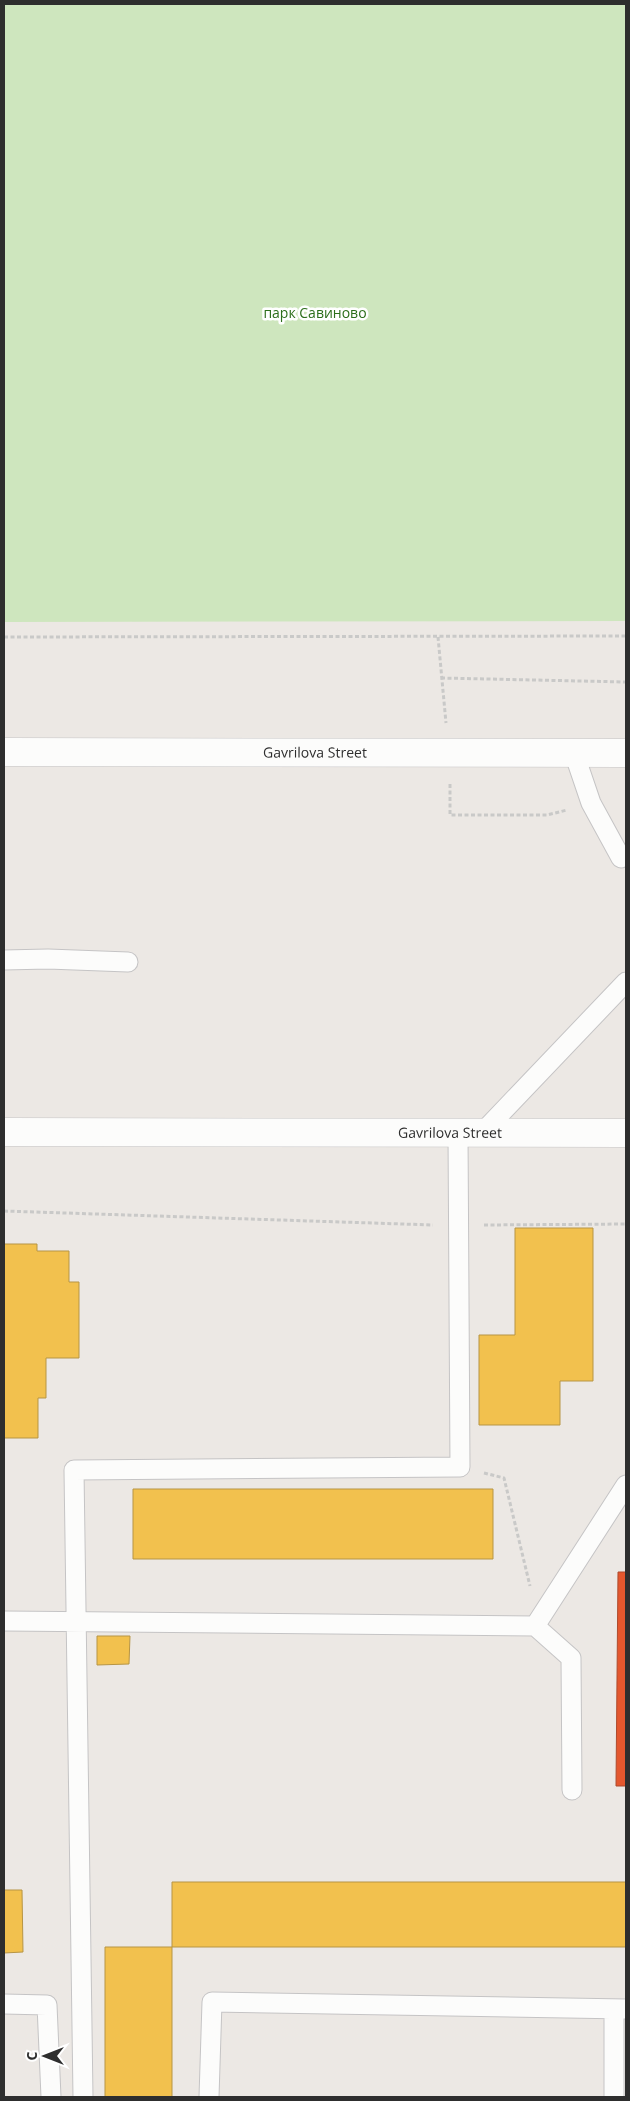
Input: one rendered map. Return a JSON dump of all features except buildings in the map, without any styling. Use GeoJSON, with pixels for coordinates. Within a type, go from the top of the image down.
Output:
{"type":"FeatureCollection","features":[{"type":"Feature","properties":{"kind":"main road","name":"Gavrilova Street"},"geometry":{"type":"LineString","coordinates":[[4,752],[626,753]]}},
{"type":"Feature","properties":{"kind":"main road","name":"Gavrilova Street"},"geometry":{"type":"LineString","coordinates":[[4,1132],[626,1133]]}},
{"type":"Feature","properties":{"kind":"lane"},"geometry":{"type":"LineString","coordinates":[[574,753],[591,803],[621,858]]}},
{"type":"Feature","properties":{"kind":"lane"},"geometry":{"type":"LineString","coordinates":[[4,960],[48,959],[128,962]]}},
{"type":"Feature","properties":{"kind":"lane"},"geometry":{"type":"LineString","coordinates":[[83,2097],[74,1470],[460,1467],[458,1226],[470,1133],[626,982]]}},
{"type":"Feature","properties":{"kind":"lane"},"geometry":{"type":"LineString","coordinates":[[535,1626],[626,1485]]}},
{"type":"Feature","properties":{"kind":"lane"},"geometry":{"type":"LineString","coordinates":[[4,1621],[535,1626],[571,1658],[572,1790]]}},
{"type":"Feature","properties":{"kind":"lane"},"geometry":{"type":"LineString","coordinates":[[209,2097],[212,2002],[620,2009],[614,2097]]}},
{"type":"Feature","properties":{"kind":"lane"},"geometry":{"type":"LineString","coordinates":[[4,2004],[48,2005],[51,2097]]}},
{"type":"Feature","properties":{"kind":"path"},"geometry":{"type":"LineString","coordinates":[[438,636],[445,715]]}},
{"type":"Feature","properties":{"kind":"path"},"geometry":{"type":"LineString","coordinates":[[4,637],[626,636]]}},
{"type":"Feature","properties":{"kind":"path"},"geometry":{"type":"LineString","coordinates":[[442,678],[626,682]]}},
{"type":"Feature","properties":{"kind":"path"},"geometry":{"type":"LineString","coordinates":[[450,787],[450,815],[547,815],[591,803]]}},
{"type":"Feature","properties":{"kind":"path"},"geometry":{"type":"LineString","coordinates":[[4,1211],[458,1226],[626,1224]]}},
{"type":"Feature","properties":{"kind":"path"},"geometry":{"type":"LineString","coordinates":[[460,1467],[504,1478],[534,1606],[535,1626]]}},
{"type":"Feature","properties":{"kind":"green space","name":"парк Савиново"},"geometry":{"type":"Polygon","coordinates":[[[4,4],[626,4],[626,621],[4,622],[4,4]]]}}]}
